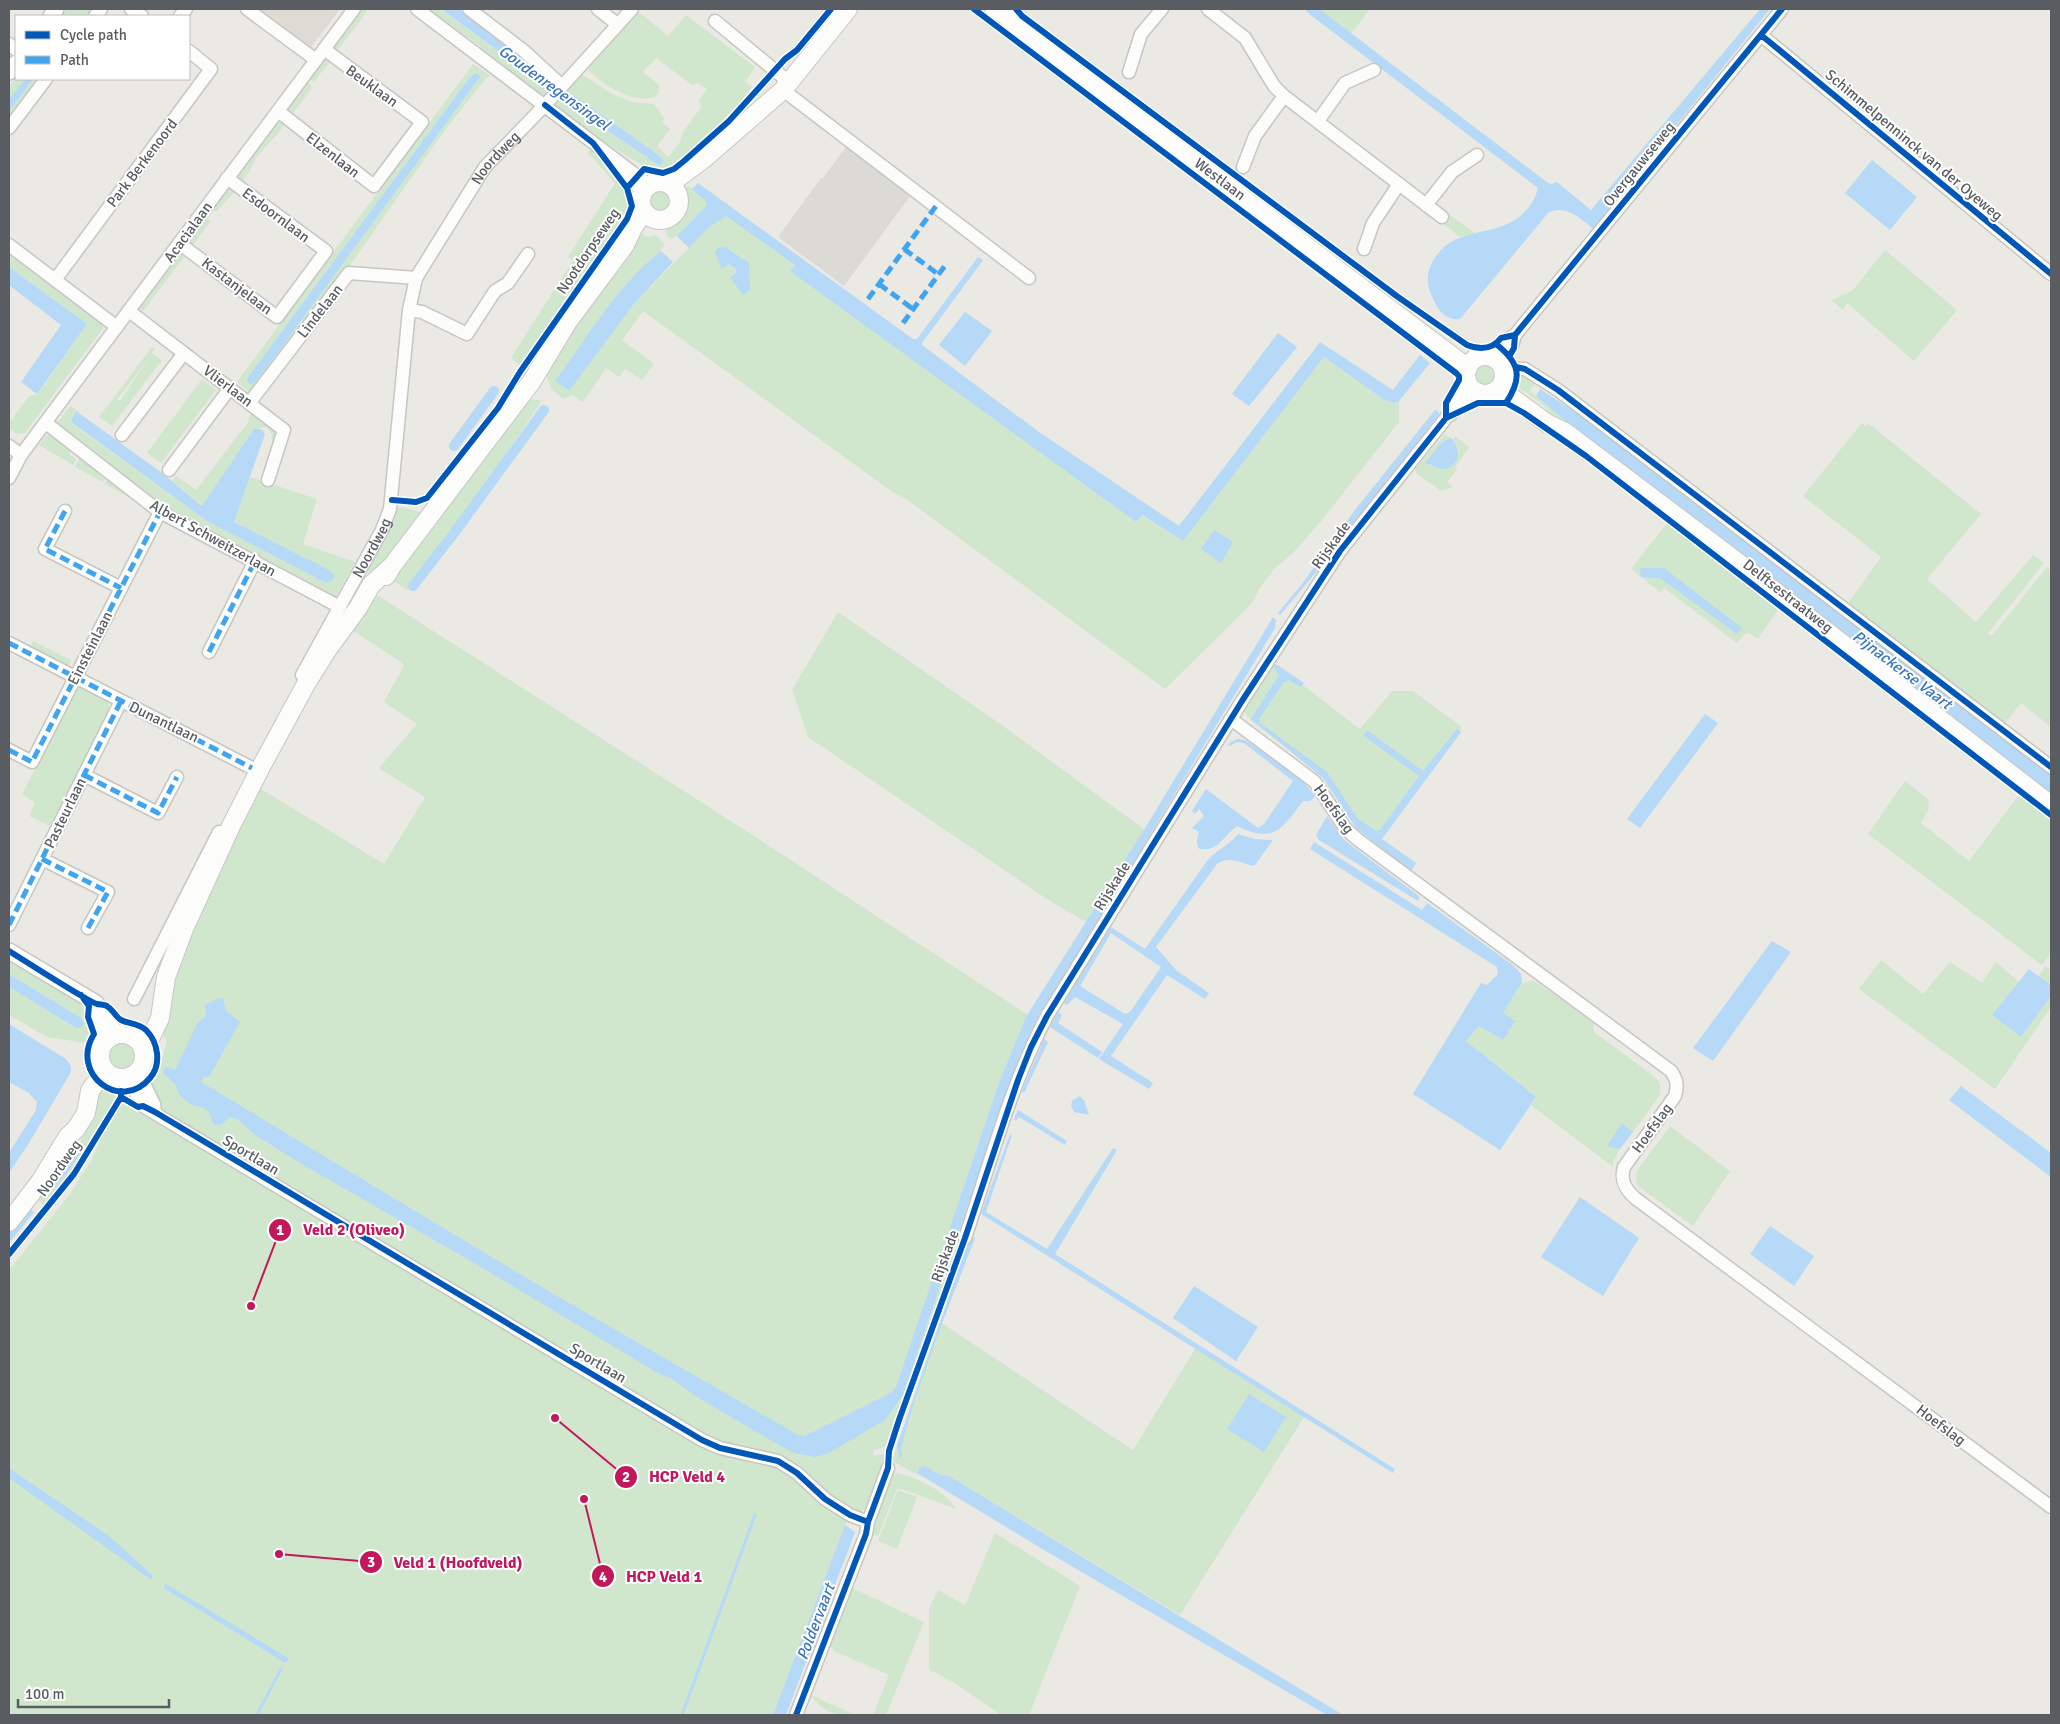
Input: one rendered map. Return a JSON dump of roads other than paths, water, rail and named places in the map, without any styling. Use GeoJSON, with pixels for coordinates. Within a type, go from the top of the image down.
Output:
{"type":"FeatureCollection","features":[{"type":"Feature","properties":{"kind":"main road","name":"Westlaan"},"geometry":{"type":"LineString","coordinates":[[1000,11],[1048,51],[1399,317],[1487,373]]}},
{"type":"Feature","properties":{"kind":"main road"},"geometry":{"type":"LineString","coordinates":[[674,188],[739,128],[754,108],[783,84],[812,52],[841,12]]}},
{"type":"Feature","properties":{"kind":"main road"},"geometry":{"type":"LineString","coordinates":[[658,182],[674,188],[679,203],[673,215],[662,220],[648,215],[641,201],[646,188],[658,182]]}},
{"type":"Feature","properties":{"kind":"main road","name":"Nootdorpseweg"},"geometry":{"type":"LineString","coordinates":[[138,1043],[151,1037],[160,1018],[163,989],[168,967],[231,826],[306,684],[371,586],[392,566],[532,380],[567,323],[625,245],[634,226],[648,215]]}},
{"type":"Feature","properties":{"kind":"main road","name":"Delftsestraatweg"},"geometry":{"type":"LineString","coordinates":[[1487,373],[1548,424],[1565,432],[1727,554],[2051,805]]}},
{"type":"Feature","properties":{"kind":"main road"},"geometry":{"type":"LineString","coordinates":[[129,1035],[138,1043],[143,1060],[132,1074],[120,1078],[105,1068],[100,1051],[112,1038],[129,1035]]}},
{"type":"Feature","properties":{"kind":"main road","name":"Noordweg"},"geometry":{"type":"LineString","coordinates":[[9,1222],[40,1182],[68,1136],[76,1129],[86,1113],[90,1091],[105,1068]]}},
{"type":"Feature","properties":{"kind":"street"},"geometry":{"type":"LineString","coordinates":[[247,9],[316,60]]}},
{"type":"Feature","properties":{"kind":"street","name":"Acacialaan"},"geometry":{"type":"LineString","coordinates":[[9,478],[21,455],[354,9]]}},
{"type":"Feature","properties":{"kind":"street"},"geometry":{"type":"LineString","coordinates":[[417,9],[555,94]]}},
{"type":"Feature","properties":{"kind":"street"},"geometry":{"type":"LineString","coordinates":[[469,9],[524,50],[555,94],[608,154],[646,188]]}},
{"type":"Feature","properties":{"kind":"street"},"geometry":{"type":"LineString","coordinates":[[598,9],[617,24]]}},
{"type":"Feature","properties":{"kind":"street","name":"Noordweg"},"geometry":{"type":"LineString","coordinates":[[134,1000],[252,768],[382,530],[390,509],[409,310],[416,278],[485,167],[555,94],[632,9]]}},
{"type":"Feature","properties":{"kind":"street"},"geometry":{"type":"LineString","coordinates":[[1129,72],[1141,34],[1162,9]]}},
{"type":"Feature","properties":{"kind":"street"},"geometry":{"type":"LineString","coordinates":[[1208,9],[1245,38],[1274,86],[1284,96],[1442,217]]}},
{"type":"Feature","properties":{"kind":"street","name":"Overgauwseweg"},"geometry":{"type":"LineString","coordinates":[[1487,373],[1512,346],[1515,335],[1782,9]]}},
{"type":"Feature","properties":{"kind":"street"},"geometry":{"type":"LineString","coordinates":[[715,21],[783,84],[1029,278]]}},
{"type":"Feature","properties":{"kind":"street","name":"Schimmelpenninck van der Oyeweg"},"geometry":{"type":"LineString","coordinates":[[1761,35],[2051,274]]}},
{"type":"Feature","properties":{"kind":"street","name":"Beuklaan"},"geometry":{"type":"LineString","coordinates":[[324,49],[422,122]]}},
{"type":"Feature","properties":{"kind":"street","name":"Park Berkenoord"},"geometry":{"type":"LineString","coordinates":[[55,280],[211,69],[190,52]]}},
{"type":"Feature","properties":{"kind":"street"},"geometry":{"type":"LineString","coordinates":[[1318,121],[1345,83],[1374,70]]}},
{"type":"Feature","properties":{"kind":"street"},"geometry":{"type":"LineString","coordinates":[[9,128],[45,80]]}},
{"type":"Feature","properties":{"kind":"street"},"geometry":{"type":"LineString","coordinates":[[1244,167],[1255,136],[1284,96]]}},
{"type":"Feature","properties":{"kind":"street","name":"Elzenlaan"},"geometry":{"type":"LineString","coordinates":[[278,112],[374,186],[422,122]]}},
{"type":"Feature","properties":{"kind":"street"},"geometry":{"type":"LineString","coordinates":[[1426,205],[1452,172],[1476,155]]}},
{"type":"Feature","properties":{"kind":"street","name":"Esdoornlaan"},"geometry":{"type":"LineString","coordinates":[[227,178],[326,251]]}},
{"type":"Feature","properties":{"kind":"street"},"geometry":{"type":"LineString","coordinates":[[1364,249],[1373,223],[1400,184]]}},
{"type":"Feature","properties":{"kind":"street","name":"Kastanjelaan"},"geometry":{"type":"LineString","coordinates":[[179,243],[277,317],[326,251]]}},
{"type":"Feature","properties":{"kind":"street"},"geometry":{"type":"LineString","coordinates":[[9,245],[117,328]]}},
{"type":"Feature","properties":{"kind":"street"},"geometry":{"type":"LineString","coordinates":[[409,310],[422,312],[467,334],[495,291],[508,283],[528,254]]}},
{"type":"Feature","properties":{"kind":"street","name":"Lindelaan"},"geometry":{"type":"LineString","coordinates":[[250,402],[349,273],[416,278]]}},
{"type":"Feature","properties":{"kind":"street","name":"Vlierlaan"},"geometry":{"type":"LineString","coordinates":[[129,311],[250,402],[284,430],[268,480]]}},
{"type":"Feature","properties":{"kind":"street"},"geometry":{"type":"LineString","coordinates":[[122,435],[184,353]]}},
{"type":"Feature","properties":{"kind":"street","name":"Delftsestraatweg"},"geometry":{"type":"LineString","coordinates":[[1487,373],[1525,369],[1558,390],[2051,767]]}},
{"type":"Feature","properties":{"kind":"street","name":"Rijskade"},"geometry":{"type":"LineString","coordinates":[[965,1238],[1031,1047],[1104,922],[1231,719],[1340,552],[1446,418],[1456,400],[1487,373]]}},
{"type":"Feature","properties":{"kind":"street"},"geometry":{"type":"LineString","coordinates":[[169,470],[230,388]]}},
{"type":"Feature","properties":{"kind":"street","name":"Albert Schweitzerlaan"},"geometry":{"type":"LineString","coordinates":[[46,423],[160,512],[340,607]]}},
{"type":"Feature","properties":{"kind":"street"},"geometry":{"type":"LineString","coordinates":[[9,446],[21,455]]}},
{"type":"Feature","properties":{"kind":"street"},"geometry":{"type":"LineString","coordinates":[[65,511],[45,549],[121,588]]}},
{"type":"Feature","properties":{"kind":"street","name":"Einsteinlaan"},"geometry":{"type":"LineString","coordinates":[[9,750],[32,762],[160,512]]}},
{"type":"Feature","properties":{"kind":"street"},"geometry":{"type":"LineString","coordinates":[[209,652],[256,561]]}},
{"type":"Feature","properties":{"kind":"street","name":"Dunantlaan"},"geometry":{"type":"LineString","coordinates":[[9,643],[252,768]]}},
{"type":"Feature","properties":{"kind":"street","name":"Pasteurlaan"},"geometry":{"type":"LineString","coordinates":[[9,925],[120,701]]}},
{"type":"Feature","properties":{"kind":"street","name":"Hoefslag"},"geometry":{"type":"LineString","coordinates":[[1231,719],[1312,779],[1345,828],[1357,839],[1671,1071],[1676,1079],[1675,1096],[1624,1167],[1622,1175],[1624,1185],[1635,1198],[2051,1507]]}},
{"type":"Feature","properties":{"kind":"street"},"geometry":{"type":"LineString","coordinates":[[84,775],[158,813],[177,777]]}},
{"type":"Feature","properties":{"kind":"street"},"geometry":{"type":"LineString","coordinates":[[42,858],[108,892],[88,928]]}},
{"type":"Feature","properties":{"kind":"street"},"geometry":{"type":"LineString","coordinates":[[9,951],[96,1004],[112,1038]]}},
{"type":"Feature","properties":{"kind":"street","name":"Sportlaan"},"geometry":{"type":"LineString","coordinates":[[132,1074],[143,1106],[702,1440],[720,1448],[778,1461],[797,1473],[825,1499],[850,1515],[868,1522]]}},
{"type":"Feature","properties":{"kind":"street"},"geometry":{"type":"LineString","coordinates":[[796,1715],[866,1534],[868,1522],[888,1468]]}},
{"type":"Feature","properties":{"kind":"water","name":"Goudenregensingel"},"geometry":{"type":"Polygon","coordinates":[[[441,9],[459,9],[518,52],[566,96],[575,96],[660,156],[664,161],[660,166],[597,124],[565,106],[550,90],[543,89],[512,61],[441,9]]]}},
{"type":"Feature","properties":{"kind":"water"},"geometry":{"type":"Polygon","coordinates":[[[1760,9],[1770,9],[1627,186],[1623,186],[1619,192],[1620,196],[1593,229],[1578,217],[1566,211],[1560,210],[1548,213],[1460,319],[1450,318],[1442,313],[1432,297],[1428,285],[1428,273],[1433,261],[1442,249],[1466,236],[1506,225],[1518,218],[1533,201],[1537,192],[1538,182],[1552,184],[1557,182],[1591,210],[1760,9]]]}},
{"type":"Feature","properties":{"kind":"water"},"geometry":{"type":"Polygon","coordinates":[[[476,73],[480,77],[270,363],[255,382],[251,384],[247,382],[248,377],[470,77],[476,73]]]}},
{"type":"Feature","properties":{"kind":"water"},"geometry":{"type":"Polygon","coordinates":[[[24,80],[32,80],[9,111],[9,100],[24,80]]]}},
{"type":"Feature","properties":{"kind":"water"},"geometry":{"type":"Polygon","coordinates":[[[1872,160],[1917,197],[1890,230],[1845,193],[1872,160]]]}},
{"type":"Feature","properties":{"kind":"water"},"geometry":{"type":"Polygon","coordinates":[[[698,183],[913,339],[917,339],[978,257],[983,260],[922,345],[1039,432],[1179,526],[1320,342],[1393,390],[1420,355],[1430,363],[1399,401],[1393,403],[1383,399],[1324,357],[1183,541],[1142,515],[1136,522],[790,271],[795,265],[726,216],[708,228],[689,248],[677,236],[705,207],[707,202],[692,189],[698,183]]]}},
{"type":"Feature","properties":{"kind":"water"},"geometry":{"type":"Polygon","coordinates":[[[725,247],[749,263],[750,290],[743,295],[730,277],[736,273],[735,268],[729,264],[722,269],[715,253],[718,248],[725,247]]]}},
{"type":"Feature","properties":{"kind":"water"},"geometry":{"type":"Polygon","coordinates":[[[661,251],[673,262],[634,304],[569,391],[555,381],[617,295],[645,264],[661,251]]]}},
{"type":"Feature","properties":{"kind":"water"},"geometry":{"type":"Polygon","coordinates":[[[9,267],[87,324],[37,394],[21,382],[61,325],[9,285],[9,267]]]}},
{"type":"Feature","properties":{"kind":"water"},"geometry":{"type":"Polygon","coordinates":[[[965,312],[992,331],[965,366],[939,345],[965,312]]]}},
{"type":"Feature","properties":{"kind":"water"},"geometry":{"type":"Polygon","coordinates":[[[1278,333],[1297,347],[1249,406],[1232,394],[1278,333]]]}},
{"type":"Feature","properties":{"kind":"water","name":"Pijnackerse Vaart"},"geometry":{"type":"Polygon","coordinates":[[[1540,389],[1589,421],[2051,774],[2051,794],[1576,430],[1536,396],[1540,389]]]}},
{"type":"Feature","properties":{"kind":"water"},"geometry":{"type":"Polygon","coordinates":[[[1435,410],[1439,414],[1334,551],[1280,615],[1278,613],[1302,584],[1355,510],[1435,410]]]}},
{"type":"Feature","properties":{"kind":"water"},"geometry":{"type":"Polygon","coordinates":[[[76,411],[162,473],[202,506],[254,429],[262,430],[265,434],[234,522],[327,569],[334,575],[334,579],[326,583],[207,521],[71,422],[76,411]]]}},
{"type":"Feature","properties":{"kind":"water"},"geometry":{"type":"Polygon","coordinates":[[[1451,438],[1458,449],[1456,462],[1453,465],[1442,469],[1425,463],[1442,442],[1451,438]]]}},
{"type":"Feature","properties":{"kind":"water"},"geometry":{"type":"Polygon","coordinates":[[[1214,530],[1233,542],[1221,563],[1201,549],[1214,530]]]}},
{"type":"Feature","properties":{"kind":"water"},"geometry":{"type":"Polygon","coordinates":[[[1640,568],[1664,568],[1742,628],[1737,634],[1660,578],[1641,577],[1640,568]]]}},
{"type":"Feature","properties":{"kind":"water"},"geometry":{"type":"Polygon","coordinates":[[[1273,617],[1276,620],[1275,628],[1051,999],[1039,1014],[1002,1105],[903,1395],[885,1420],[827,1454],[815,1457],[794,1453],[779,1445],[697,1397],[669,1377],[661,1375],[476,1264],[305,1166],[255,1135],[237,1119],[231,1117],[220,1125],[214,1125],[208,1111],[186,1101],[178,1093],[176,1085],[163,1073],[165,1067],[175,1070],[198,1022],[206,1016],[205,1005],[223,998],[226,1011],[240,1022],[209,1077],[204,1077],[201,1082],[550,1292],[798,1435],[805,1436],[891,1393],[896,1387],[1000,1080],[1026,1017],[1142,833],[1273,617]]]}},
{"type":"Feature","properties":{"kind":"water"},"geometry":{"type":"Polygon","coordinates":[[[1276,664],[1304,683],[1301,687],[1289,680],[1284,682],[1259,719],[1260,723],[1327,772],[1358,819],[1376,831],[1380,830],[1419,776],[1364,736],[1367,730],[1423,771],[1457,729],[1461,732],[1382,839],[1416,863],[1411,871],[1356,828],[1323,778],[1251,719],[1279,675],[1274,667],[1276,664]]]}},
{"type":"Feature","properties":{"kind":"water"},"geometry":{"type":"Polygon","coordinates":[[[1705,714],[1718,723],[1640,828],[1627,819],[1705,714]]]}},
{"type":"Feature","properties":{"kind":"water"},"geometry":{"type":"Polygon","coordinates":[[[1237,739],[1245,740],[1299,777],[1315,796],[1310,801],[1303,801],[1283,826],[1276,831],[1260,834],[1237,826],[1220,843],[1210,849],[1198,848],[1199,832],[1192,828],[1204,816],[1199,809],[1195,814],[1192,811],[1206,789],[1258,828],[1264,824],[1293,781],[1244,743],[1236,742],[1230,746],[1228,744],[1237,739]]]}},
{"type":"Feature","properties":{"kind":"water"},"geometry":{"type":"Polygon","coordinates":[[[1327,816],[1344,840],[1420,897],[1418,901],[1319,840],[1316,835],[1327,816]]]}},
{"type":"Feature","properties":{"kind":"water"},"geometry":{"type":"Polygon","coordinates":[[[1238,834],[1255,839],[1273,840],[1255,865],[1252,866],[1230,860],[1217,864],[1156,947],[1177,971],[1209,993],[1205,999],[1167,975],[1111,1056],[1153,1083],[1149,1089],[1099,1059],[1123,1024],[1075,997],[1067,1005],[1064,1003],[1109,926],[1145,949],[1207,861],[1238,834]],[[1111,933],[1080,986],[1125,1014],[1130,1012],[1161,967],[1111,933]]]}},
{"type":"Feature","properties":{"kind":"water"},"geometry":{"type":"Polygon","coordinates":[[[1314,842],[1422,910],[1427,903],[1514,966],[1521,974],[1522,982],[1503,1013],[1515,1021],[1503,1040],[1479,1026],[1466,1041],[1536,1097],[1500,1150],[1413,1094],[1481,983],[1487,985],[1498,974],[1497,967],[1310,849],[1314,842]]]}},
{"type":"Feature","properties":{"kind":"water"},"geometry":{"type":"Polygon","coordinates":[[[1772,941],[1791,952],[1713,1061],[1693,1048],[1772,941]]]}},
{"type":"Feature","properties":{"kind":"water"},"geometry":{"type":"Polygon","coordinates":[[[2029,969],[2051,985],[2051,996],[2021,1037],[1992,1015],[2029,969]]]}},
{"type":"Feature","properties":{"kind":"water"},"geometry":{"type":"Polygon","coordinates":[[[9,974],[81,1018],[84,1023],[80,1028],[76,1028],[9,987],[9,974]]]}},
{"type":"Feature","properties":{"kind":"water"},"geometry":{"type":"Polygon","coordinates":[[[1058,1012],[1062,1015],[1058,1023],[1102,1052],[1098,1058],[1050,1027],[1058,1012]]]}},
{"type":"Feature","properties":{"kind":"water"},"geometry":{"type":"Polygon","coordinates":[[[9,1024],[66,1059],[71,1066],[71,1072],[9,1173],[9,1153],[36,1110],[37,1102],[29,1093],[9,1082],[9,1024]]]}},
{"type":"Feature","properties":{"kind":"water"},"geometry":{"type":"Polygon","coordinates":[[[1044,1039],[1048,1042],[1024,1093],[1022,1091],[1044,1039]]]}},
{"type":"Feature","properties":{"kind":"water"},"geometry":{"type":"Polygon","coordinates":[[[1961,1086],[2051,1153],[2051,1177],[1949,1100],[1961,1086]]]}},
{"type":"Feature","properties":{"kind":"water"},"geometry":{"type":"Polygon","coordinates":[[[1079,1096],[1084,1100],[1089,1115],[1074,1112],[1071,1106],[1072,1101],[1079,1096]]]}},
{"type":"Feature","properties":{"kind":"water"},"geometry":{"type":"Polygon","coordinates":[[[1018,1110],[1067,1141],[1065,1145],[1019,1117],[1016,1121],[1014,1119],[1018,1110]]]}},
{"type":"Feature","properties":{"kind":"water"},"geometry":{"type":"Polygon","coordinates":[[[1622,1123],[1633,1132],[1620,1149],[1609,1147],[1608,1144],[1622,1123]]]}},
{"type":"Feature","properties":{"kind":"water"},"geometry":{"type":"Polygon","coordinates":[[[1010,1134],[1012,1135],[986,1212],[1047,1249],[1113,1148],[1117,1150],[1055,1254],[1395,1469],[1393,1473],[981,1214],[1010,1134]]]}},
{"type":"Feature","properties":{"kind":"water"},"geometry":{"type":"Polygon","coordinates":[[[76,1150],[80,1153],[66,1174],[45,1198],[42,1195],[76,1150]]]}},
{"type":"Feature","properties":{"kind":"water"},"geometry":{"type":"Polygon","coordinates":[[[1580,1197],[1639,1238],[1603,1296],[1541,1257],[1580,1197]]]}},
{"type":"Feature","properties":{"kind":"water"},"geometry":{"type":"Polygon","coordinates":[[[29,1208],[34,1212],[9,1243],[9,1233],[29,1208]]]}},
{"type":"Feature","properties":{"kind":"water"},"geometry":{"type":"Polygon","coordinates":[[[1770,1226],[1814,1256],[1794,1286],[1750,1254],[1770,1226]]]}},
{"type":"Feature","properties":{"kind":"water"},"geometry":{"type":"Polygon","coordinates":[[[970,1236],[975,1238],[915,1399],[901,1447],[902,1456],[900,1460],[897,1446],[970,1236]]]}},
{"type":"Feature","properties":{"kind":"water"},"geometry":{"type":"Polygon","coordinates":[[[1194,1286],[1258,1327],[1236,1361],[1173,1318],[1194,1286]]]}},
{"type":"Feature","properties":{"kind":"water"},"geometry":{"type":"Polygon","coordinates":[[[1249,1394],[1286,1417],[1264,1452],[1227,1429],[1249,1394]]]}},
{"type":"Feature","properties":{"kind":"water"},"geometry":{"type":"Polygon","coordinates":[[[924,1466],[941,1475],[949,1476],[1343,1715],[1327,1715],[1049,1553],[917,1473],[920,1467],[924,1466]]]}},
{"type":"Feature","properties":{"kind":"water"},"geometry":{"type":"Polygon","coordinates":[[[9,1468],[109,1536],[153,1578],[150,1579],[9,1478],[9,1468]]]}},
{"type":"Feature","properties":{"kind":"water","name":"Poldervaart"},"geometry":{"type":"Polygon","coordinates":[[[845,1525],[855,1532],[786,1715],[773,1715],[845,1525]]]}},
{"type":"Feature","properties":{"kind":"water"},"geometry":{"type":"Polygon","coordinates":[[[166,1584],[288,1658],[288,1661],[285,1663],[164,1588],[166,1584]]]}},
{"type":"Feature","properties":{"kind":"waterway"},"geometry":{"type":"LineString","coordinates":[[1311,9],[1549,190]]}},
{"type":"Feature","properties":{"kind":"waterway"},"geometry":{"type":"LineString","coordinates":[[454,446],[494,391]]}},
{"type":"Feature","properties":{"kind":"waterway"},"geometry":{"type":"LineString","coordinates":[[413,586],[544,410]]}},
{"type":"Feature","properties":{"kind":"waterway"},"geometry":{"type":"LineString","coordinates":[[682,1715],[755,1515]]}},
{"type":"Feature","properties":{"kind":"waterway"},"geometry":{"type":"LineString","coordinates":[[257,1715],[281,1669]]}},
{"type":"Feature","properties":{"kind":"place","name":"Veld 2 (Oliveo)"},"geometry":{"type":"Point","coordinates":[251,1306]}},
{"type":"Feature","properties":{"kind":"place","name":"HCP Veld 4"},"geometry":{"type":"Point","coordinates":[555,1418]}},
{"type":"Feature","properties":{"kind":"place","name":"HCP Veld 1"},"geometry":{"type":"Point","coordinates":[584,1499]}},
{"type":"Feature","properties":{"kind":"place","name":"Veld 1 (Hoofdveld)"},"geometry":{"type":"Point","coordinates":[279,1554]}}]}
